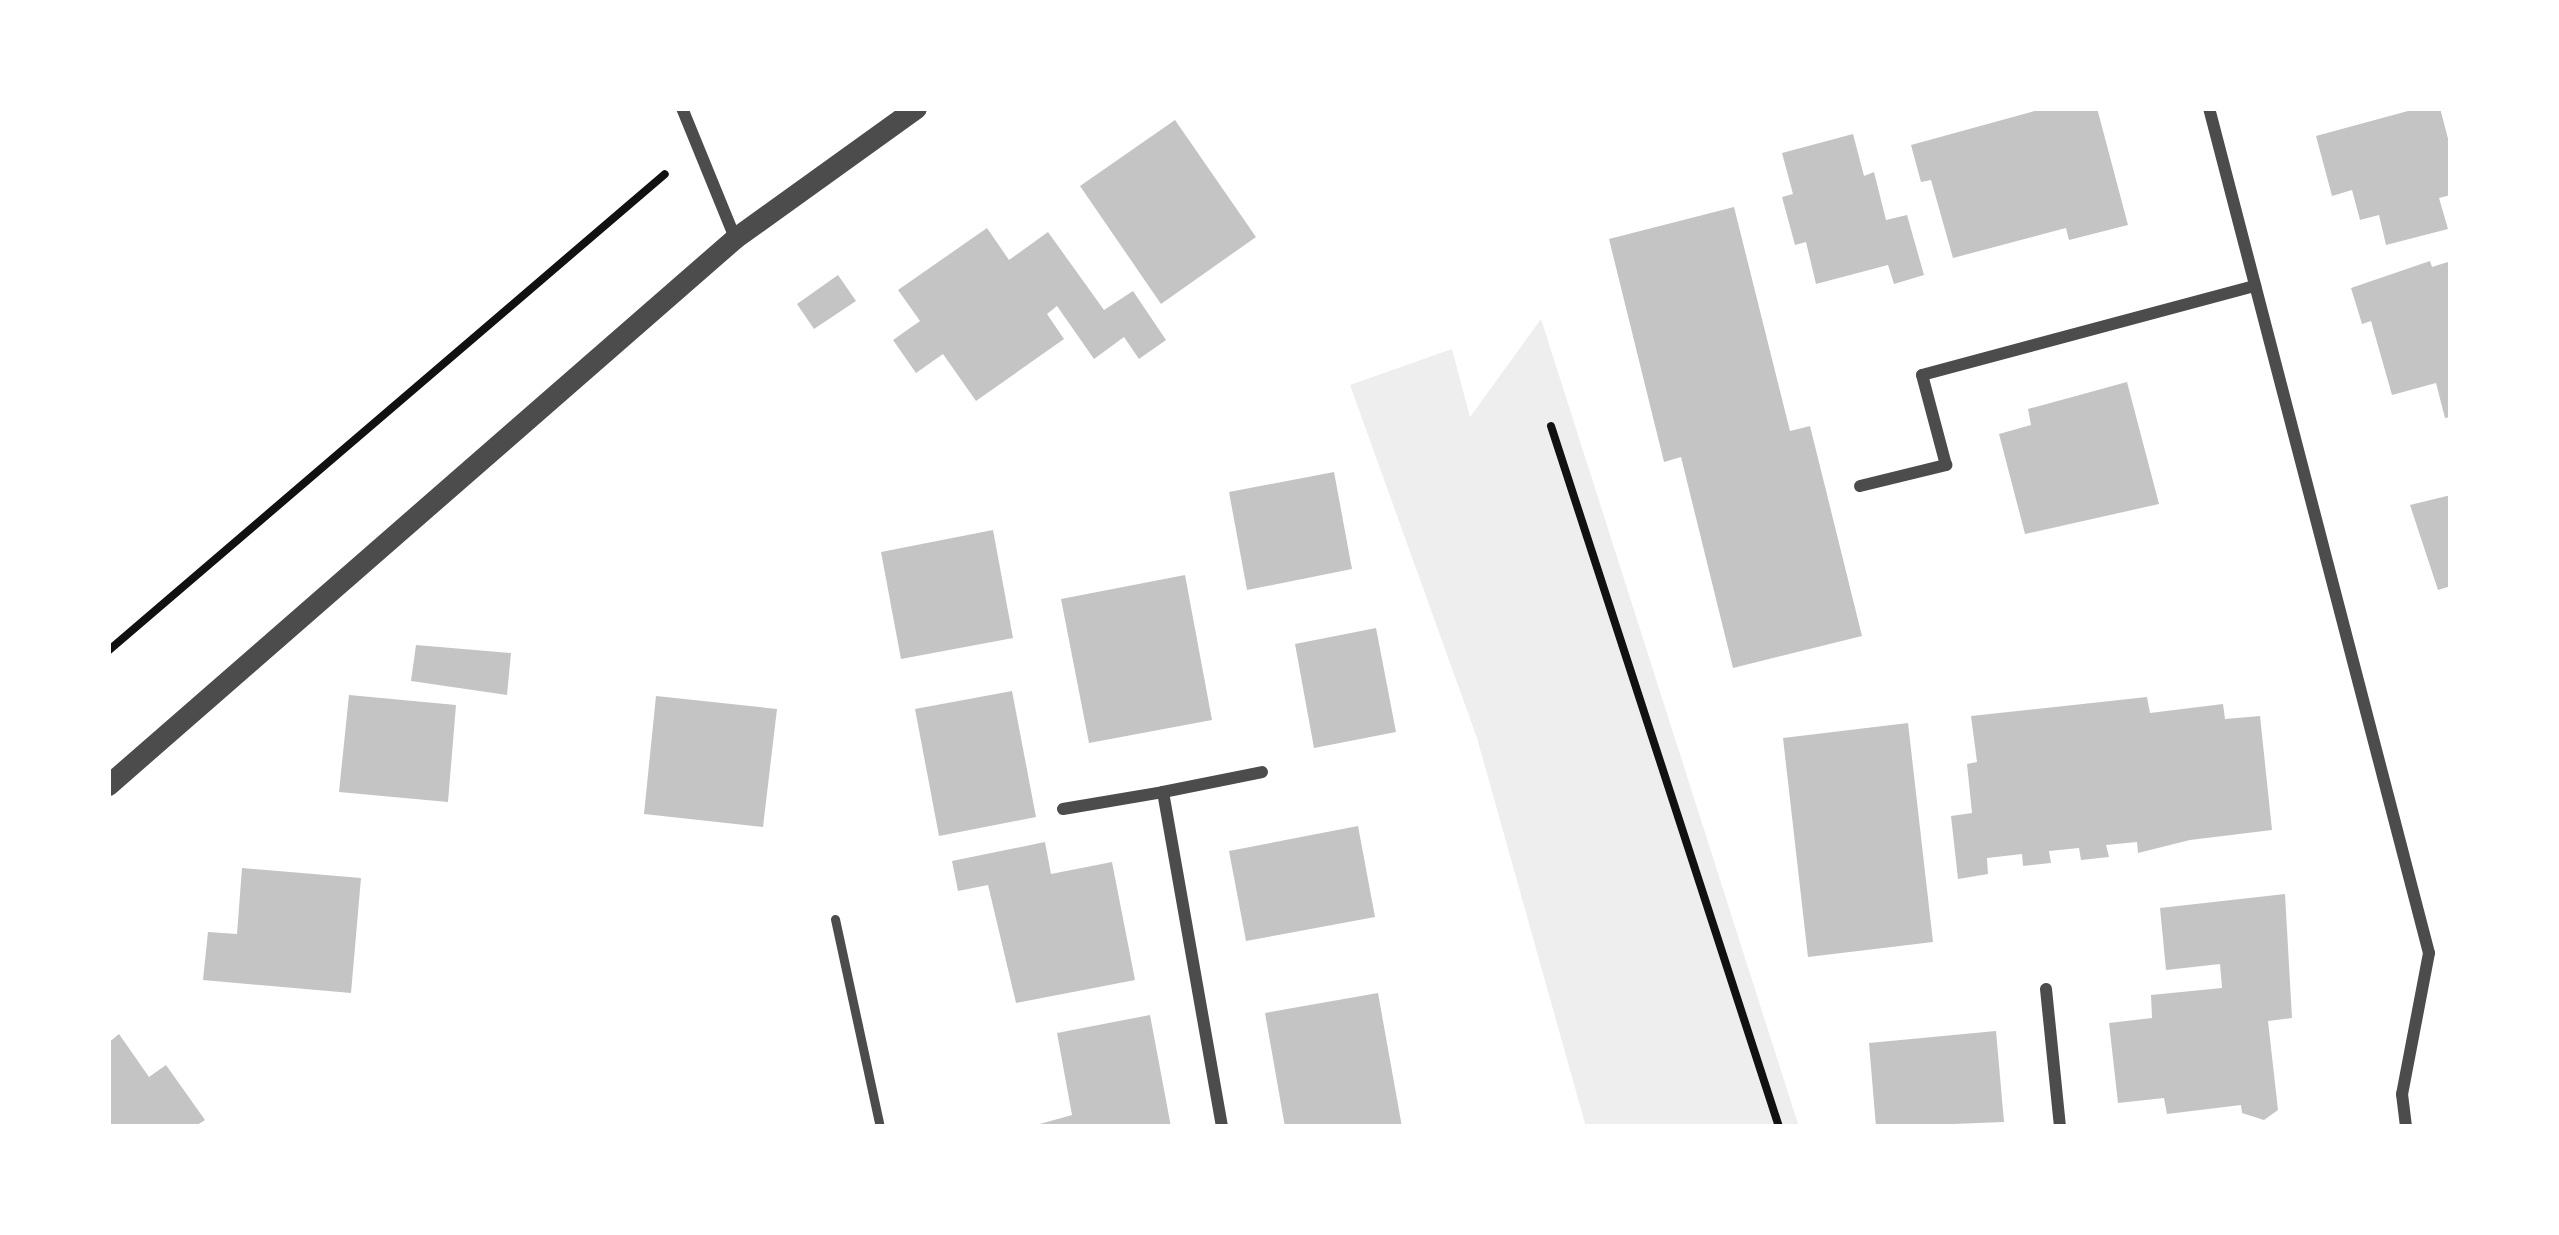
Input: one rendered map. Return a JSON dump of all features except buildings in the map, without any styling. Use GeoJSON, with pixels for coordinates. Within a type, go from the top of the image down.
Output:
{"type":"FeatureCollection","features":[{"type":"Feature","properties":{"kind":"street"},"geometry":{"type":"LineString","coordinates":[[682,108],[735,238]]}},
{"type":"Feature","properties":{"kind":"street"},"geometry":{"type":"LineString","coordinates":[[108,785],[735,238],[916,108]]}},
{"type":"Feature","properties":{"kind":"street"},"geometry":{"type":"LineString","coordinates":[[2209,108],[2429,953],[2402,1094],[2405,1127]]}},
{"type":"Feature","properties":{"kind":"street"},"geometry":{"type":"LineString","coordinates":[[1860,486],[1946,465],[1922,375],[2255,286]]}},
{"type":"Feature","properties":{"kind":"street"},"geometry":{"type":"LineString","coordinates":[[1063,809],[1262,772]]}},
{"type":"Feature","properties":{"kind":"street"},"geometry":{"type":"LineString","coordinates":[[1163,792],[1222,1127]]}},
{"type":"Feature","properties":{"kind":"street"},"geometry":{"type":"LineString","coordinates":[[2046,988],[2060,1127]]}},
{"type":"Feature","properties":{"kind":"lane"},"geometry":{"type":"LineString","coordinates":[[836,919],[880,1127]]}},
{"type":"Feature","properties":{"kind":"path"},"geometry":{"type":"LineString","coordinates":[[108,651],[698,146]]}},
{"type":"Feature","properties":{"kind":"path"},"geometry":{"type":"LineString","coordinates":[[1551,426],[1779,1127]]}},
{"type":"Feature","properties":{"kind":"shaded area"},"geometry":{"type":"Polygon","coordinates":[[[1541,319],[1799,1127],[1586,1127],[1477,738],[1350,385],[1452,349],[1470,417],[1541,319]]]}}]}
